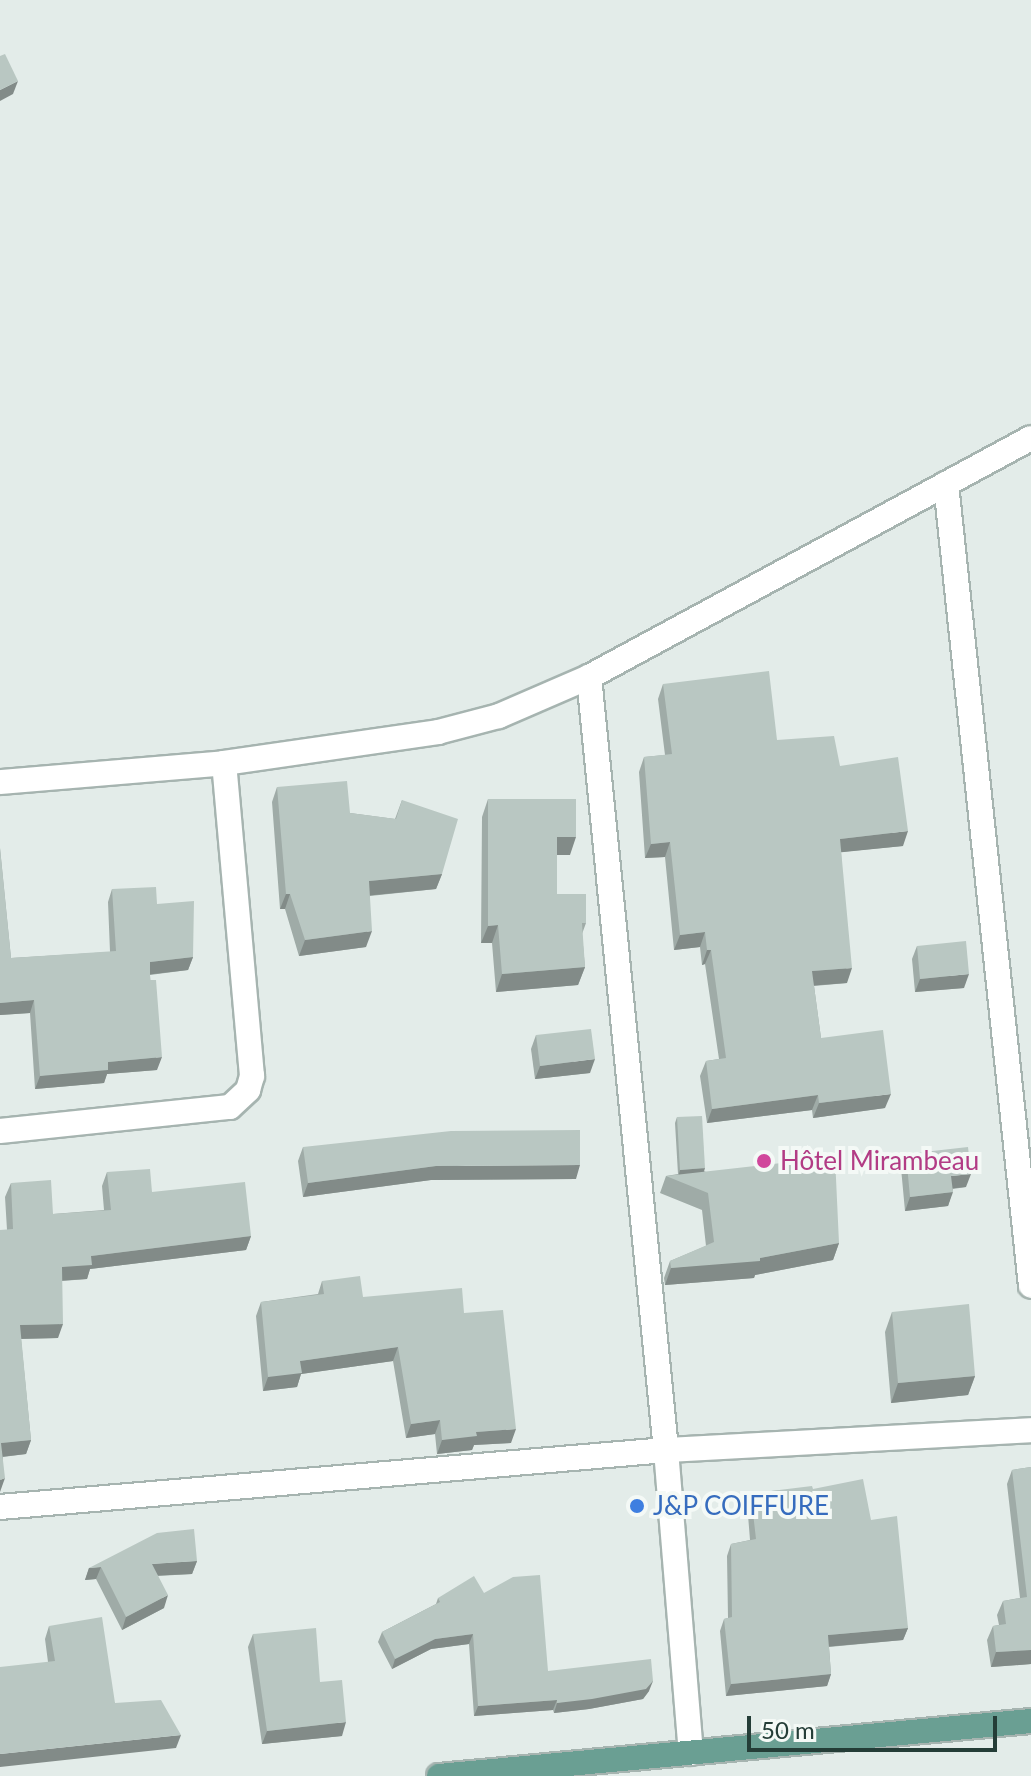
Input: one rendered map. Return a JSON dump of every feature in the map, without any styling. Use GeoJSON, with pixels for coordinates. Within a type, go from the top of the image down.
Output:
{"type":"FeatureCollection","features":[{"type":"Feature","properties":{"kind":"main road"},"geometry":{"type":"LineString","coordinates":[[439,1776],[1031,1721]]}},
{"type":"Feature","properties":{"kind":"street"},"geometry":{"type":"LineString","coordinates":[[0,782],[224,763],[438,732],[499,716],[589,677],[1031,438]]}},
{"type":"Feature","properties":{"kind":"street"},"geometry":{"type":"LineString","coordinates":[[946,484],[1031,1286]]}},
{"type":"Feature","properties":{"kind":"street"},"geometry":{"type":"LineString","coordinates":[[589,677],[666,1450],[691,1753]]}},
{"type":"Feature","properties":{"kind":"street"},"geometry":{"type":"LineString","coordinates":[[0,1131],[230,1107],[248,1090],[252,1076],[224,763]]}},
{"type":"Feature","properties":{"kind":"street"},"geometry":{"type":"LineString","coordinates":[[0,1507],[666,1450],[1031,1430]]}},
{"type":"Feature","properties":{"kind":"building"},"geometry":{"type":"Polygon","coordinates":[[[5,54],[18,81],[0,90],[0,56],[5,54]]]}},
{"type":"Feature","properties":{"kind":"building"},"geometry":{"type":"Polygon","coordinates":[[[769,671],[777,740],[834,736],[840,766],[898,757],[908,831],[840,839],[852,968],[812,971],[821,1038],[883,1030],[891,1094],[819,1103],[818,1095],[712,1109],[706,1061],[726,1058],[711,950],[707,950],[705,932],[680,935],[670,842],[651,844],[644,757],[672,754],[663,684],[769,671]]]}},
{"type":"Feature","properties":{"kind":"building"},"geometry":{"type":"Polygon","coordinates":[[[347,781],[350,813],[396,819],[402,800],[458,819],[442,874],[369,881],[372,931],[305,940],[290,894],[286,894],[277,787],[347,781]]]}},
{"type":"Feature","properties":{"kind":"building"},"geometry":{"type":"Polygon","coordinates":[[[488,799],[576,799],[576,837],[557,837],[557,894],[586,894],[586,923],[582,923],[585,967],[502,974],[498,925],[488,926],[488,799]]]}},
{"type":"Feature","properties":{"kind":"building"},"geometry":{"type":"Polygon","coordinates":[[[0,848],[11,958],[116,951],[112,889],[156,887],[157,904],[194,901],[193,957],[150,962],[150,980],[156,980],[162,1057],[108,1062],[108,1070],[40,1076],[34,1000],[0,1003],[0,848]]]}},
{"type":"Feature","properties":{"kind":"building"},"geometry":{"type":"Polygon","coordinates":[[[966,941],[969,974],[920,979],[917,946],[966,941]]]}},
{"type":"Feature","properties":{"kind":"building"},"geometry":{"type":"Polygon","coordinates":[[[591,1029],[595,1059],[540,1066],[536,1035],[591,1029]]]}},
{"type":"Feature","properties":{"kind":"building"},"geometry":{"type":"Polygon","coordinates":[[[702,1116],[705,1168],[680,1170],[677,1117],[702,1116]]]}},
{"type":"Feature","properties":{"kind":"building"},"geometry":{"type":"Polygon","coordinates":[[[580,1130],[580,1165],[436,1166],[308,1183],[303,1147],[451,1131],[580,1130]]]}},
{"type":"Feature","properties":{"kind":"building"},"geometry":{"type":"Polygon","coordinates":[[[968,1147],[971,1174],[951,1176],[953,1192],[910,1197],[906,1154],[968,1147]]]}},
{"type":"Feature","properties":{"kind":"building"},"geometry":{"type":"Polygon","coordinates":[[[835,1157],[839,1243],[760,1258],[760,1261],[671,1268],[670,1261],[714,1242],[708,1193],[666,1176],[835,1157]]]}},
{"type":"Feature","properties":{"kind":"building"},"geometry":{"type":"Polygon","coordinates":[[[150,1169],[152,1192],[245,1182],[251,1236],[91,1256],[92,1265],[62,1267],[63,1324],[20,1325],[31,1440],[1,1443],[5,1478],[0,1480],[0,1230],[13,1229],[11,1183],[51,1180],[53,1214],[111,1210],[107,1172],[150,1169]]]}},
{"type":"Feature","properties":{"kind":"building"},"geometry":{"type":"Polygon","coordinates":[[[360,1276],[363,1297],[462,1288],[464,1313],[503,1310],[516,1429],[476,1432],[477,1436],[442,1440],[440,1420],[411,1424],[398,1347],[300,1361],[302,1373],[268,1377],[261,1302],[324,1294],[322,1281],[360,1276]]]}},
{"type":"Feature","properties":{"kind":"building"},"geometry":{"type":"Polygon","coordinates":[[[969,1304],[975,1376],[898,1383],[892,1312],[969,1304]]]}},
{"type":"Feature","properties":{"kind":"building"},"geometry":{"type":"Polygon","coordinates":[[[1031,1467],[1031,1650],[996,1652],[993,1626],[1006,1624],[1003,1601],[1027,1597],[1012,1470],[1031,1467]]]}},
{"type":"Feature","properties":{"kind":"building"},"geometry":{"type":"Polygon","coordinates":[[[863,1479],[871,1520],[897,1516],[908,1628],[828,1635],[831,1674],[731,1684],[724,1619],[732,1617],[731,1544],[756,1539],[752,1504],[772,1502],[771,1491],[812,1486],[813,1489],[863,1479]]]}},
{"type":"Feature","properties":{"kind":"building"},"geometry":{"type":"Polygon","coordinates":[[[194,1529],[197,1561],[152,1564],[168,1595],[126,1617],[101,1567],[89,1568],[157,1533],[194,1529]]]}},
{"type":"Feature","properties":{"kind":"building"},"geometry":{"type":"Polygon","coordinates":[[[540,1575],[548,1671],[651,1659],[653,1681],[646,1689],[557,1703],[557,1700],[478,1706],[473,1634],[435,1639],[395,1659],[382,1632],[440,1602],[438,1598],[474,1576],[484,1593],[513,1577],[540,1575]]]}},
{"type":"Feature","properties":{"kind":"building"},"geometry":{"type":"Polygon","coordinates":[[[102,1617],[115,1703],[161,1700],[181,1735],[0,1754],[0,1667],[55,1661],[49,1626],[102,1617]]]}},
{"type":"Feature","properties":{"kind":"building"},"geometry":{"type":"Polygon","coordinates":[[[316,1628],[320,1682],[342,1680],[346,1722],[267,1731],[253,1634],[316,1628]]]}},
{"type":"Feature","properties":{"kind":"place","name":"Hôtel Mirambeau"},"geometry":{"type":"Point","coordinates":[764,1161]}},
{"type":"Feature","properties":{"kind":"place","name":"J&P COIFFURE"},"geometry":{"type":"Point","coordinates":[637,1506]}}]}
